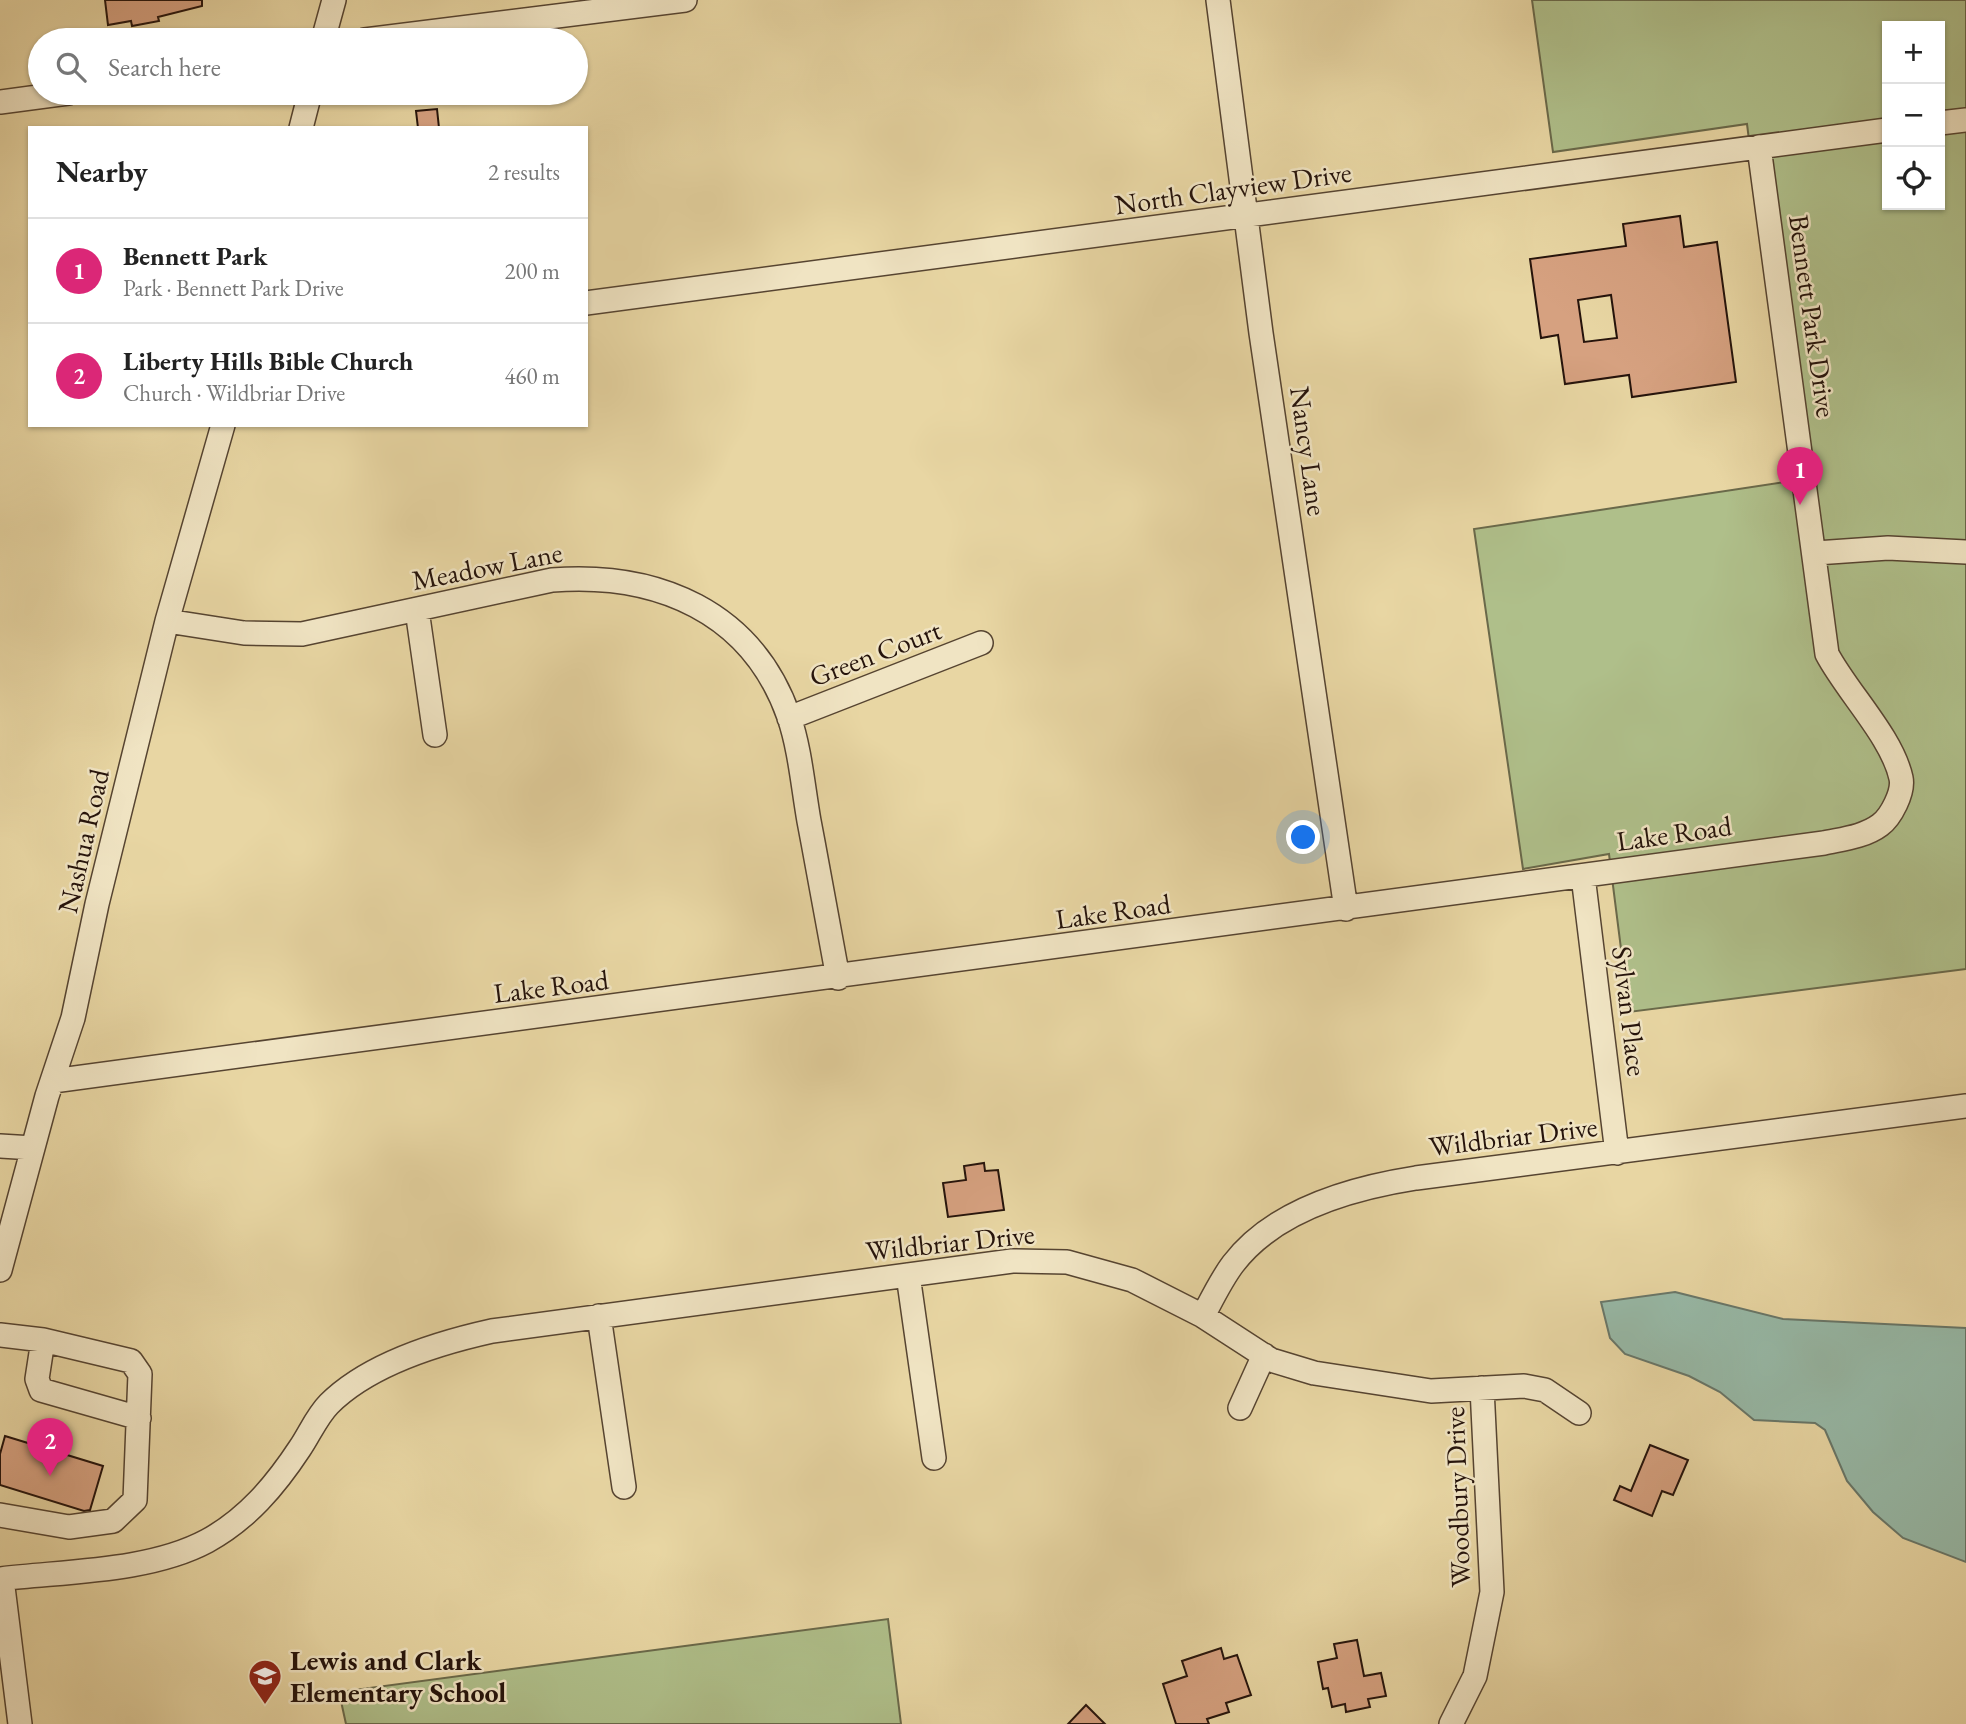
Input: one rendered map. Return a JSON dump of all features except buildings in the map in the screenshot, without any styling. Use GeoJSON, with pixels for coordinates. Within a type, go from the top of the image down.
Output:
{"type":"FeatureCollection","features":[{"type":"Feature","properties":{"kind":"street"},"geometry":{"type":"LineString","coordinates":[[326,28],[334,0]]}},
{"type":"Feature","properties":{"kind":"street"},"geometry":{"type":"LineString","coordinates":[[461,28],[685,0]]}},
{"type":"Feature","properties":{"kind":"street","name":"Nancy Lane"},"geometry":{"type":"LineString","coordinates":[[1218,0],[1246,216],[1346,909]]}},
{"type":"Feature","properties":{"kind":"street"},"geometry":{"type":"LineString","coordinates":[[0,102],[28,98]]}},
{"type":"Feature","properties":{"kind":"street"},"geometry":{"type":"LineString","coordinates":[[302,126],[307,105]]}},
{"type":"Feature","properties":{"kind":"street"},"geometry":{"type":"LineString","coordinates":[[1945,122],[1966,120]]}},
{"type":"Feature","properties":{"kind":"street","name":"North Clayview Drive"},"geometry":{"type":"LineString","coordinates":[[588,303],[1882,131]]}},
{"type":"Feature","properties":{"kind":"street","name":"Bennett Park Drive"},"geometry":{"type":"LineString","coordinates":[[1759,147],[1815,552]]}},
{"type":"Feature","properties":{"kind":"street","name":"Nashua Road"},"geometry":{"type":"LineString","coordinates":[[0,1270],[33,1148],[73,1018],[97,904],[167,621],[222,427]]}},
{"type":"Feature","properties":{"kind":"street"},"geometry":{"type":"LineString","coordinates":[[1815,552],[1888,548],[1966,552]]}},
{"type":"Feature","properties":{"kind":"street","name":"Lake Road"},"geometry":{"type":"LineString","coordinates":[[53,1081],[838,978],[1859,836],[1880,825],[1890,814],[1902,780],[1890,752],[1842,682],[1827,654],[1815,552]]}},
{"type":"Feature","properties":{"kind":"street","name":"Meadow Lane"},"geometry":{"type":"LineString","coordinates":[[167,621],[244,633],[302,634],[552,580],[599,578],[661,590],[710,613],[741,638],[766,669],[789,718],[838,978]]}},
{"type":"Feature","properties":{"kind":"street"},"geometry":{"type":"LineString","coordinates":[[417,610],[435,735]]}},
{"type":"Feature","properties":{"kind":"street","name":"Green Court"},"geometry":{"type":"LineString","coordinates":[[789,718],[981,643]]}},
{"type":"Feature","properties":{"kind":"street","name":"Sylvan Place"},"geometry":{"type":"LineString","coordinates":[[1583,876],[1618,1153]]}},
{"type":"Feature","properties":{"kind":"street","name":"Wildbriar Drive"},"geometry":{"type":"LineString","coordinates":[[20,1724],[1,1579],[162,1560],[208,1541],[248,1512],[282,1475],[328,1405],[383,1369],[456,1339],[599,1316],[1012,1261],[1067,1262],[1132,1280],[1203,1316],[1231,1266],[1258,1238],[1321,1204],[1395,1182],[1966,1106]]}},
{"type":"Feature","properties":{"kind":"street"},"geometry":{"type":"LineString","coordinates":[[0,1146],[33,1148]]}},
{"type":"Feature","properties":{"kind":"street"},"geometry":{"type":"LineString","coordinates":[[908,1275],[934,1458]]}},
{"type":"Feature","properties":{"kind":"street"},"geometry":{"type":"LineString","coordinates":[[599,1316],[624,1488]]}},
{"type":"Feature","properties":{"kind":"street"},"geometry":{"type":"LineString","coordinates":[[1203,1316],[1264,1355],[1314,1373],[1418,1389],[1524,1386],[1545,1390],[1579,1413]]}},
{"type":"Feature","properties":{"kind":"street"},"geometry":{"type":"LineString","coordinates":[[0,1335],[43,1340],[131,1360],[140,1374],[135,1500],[113,1521],[69,1527],[0,1515]]}},
{"type":"Feature","properties":{"kind":"street"},"geometry":{"type":"LineString","coordinates":[[43,1340],[37,1379],[41,1390],[139,1418]]}},
{"type":"Feature","properties":{"kind":"street"},"geometry":{"type":"LineString","coordinates":[[1240,1408],[1264,1355]]}},
{"type":"Feature","properties":{"kind":"street","name":"Woodbury Drive"},"geometry":{"type":"LineString","coordinates":[[1451,1724],[1475,1676],[1492,1592],[1482,1388]]}},
{"type":"Feature","properties":{"kind":"green space"},"geometry":{"type":"Polygon","coordinates":[[[1532,0],[1966,0],[1966,969],[1629,1012],[1609,854],[1523,869],[1474,529],[1792,481],[1747,124],[1553,152],[1532,0]]]}},
{"type":"Feature","properties":{"kind":"green space"},"geometry":{"type":"Polygon","coordinates":[[[888,1619],[901,1724],[346,1724],[339,1692],[888,1619]]]}},
{"type":"Feature","properties":{"kind":"shaded area"},"geometry":{"type":"Polygon","coordinates":[[[1675,1292],[1783,1319],[1966,1328],[1966,1562],[1903,1538],[1873,1512],[1847,1481],[1825,1430],[1815,1423],[1754,1420],[1720,1392],[1689,1376],[1625,1354],[1610,1338],[1601,1302],[1675,1292]]]}},
{"type":"Feature","properties":{"kind":"place","name":"Bennett Park"},"geometry":{"type":"Point","coordinates":[1800,505]}},
{"type":"Feature","properties":{"kind":"place","name":"Liberty Hills Bible Church"},"geometry":{"type":"Point","coordinates":[50,1476]}},
{"type":"Feature","properties":{"kind":"place","name":"Lewis and Clark Elementary School"},"geometry":{"type":"Point","coordinates":[265,1706]}}]}
